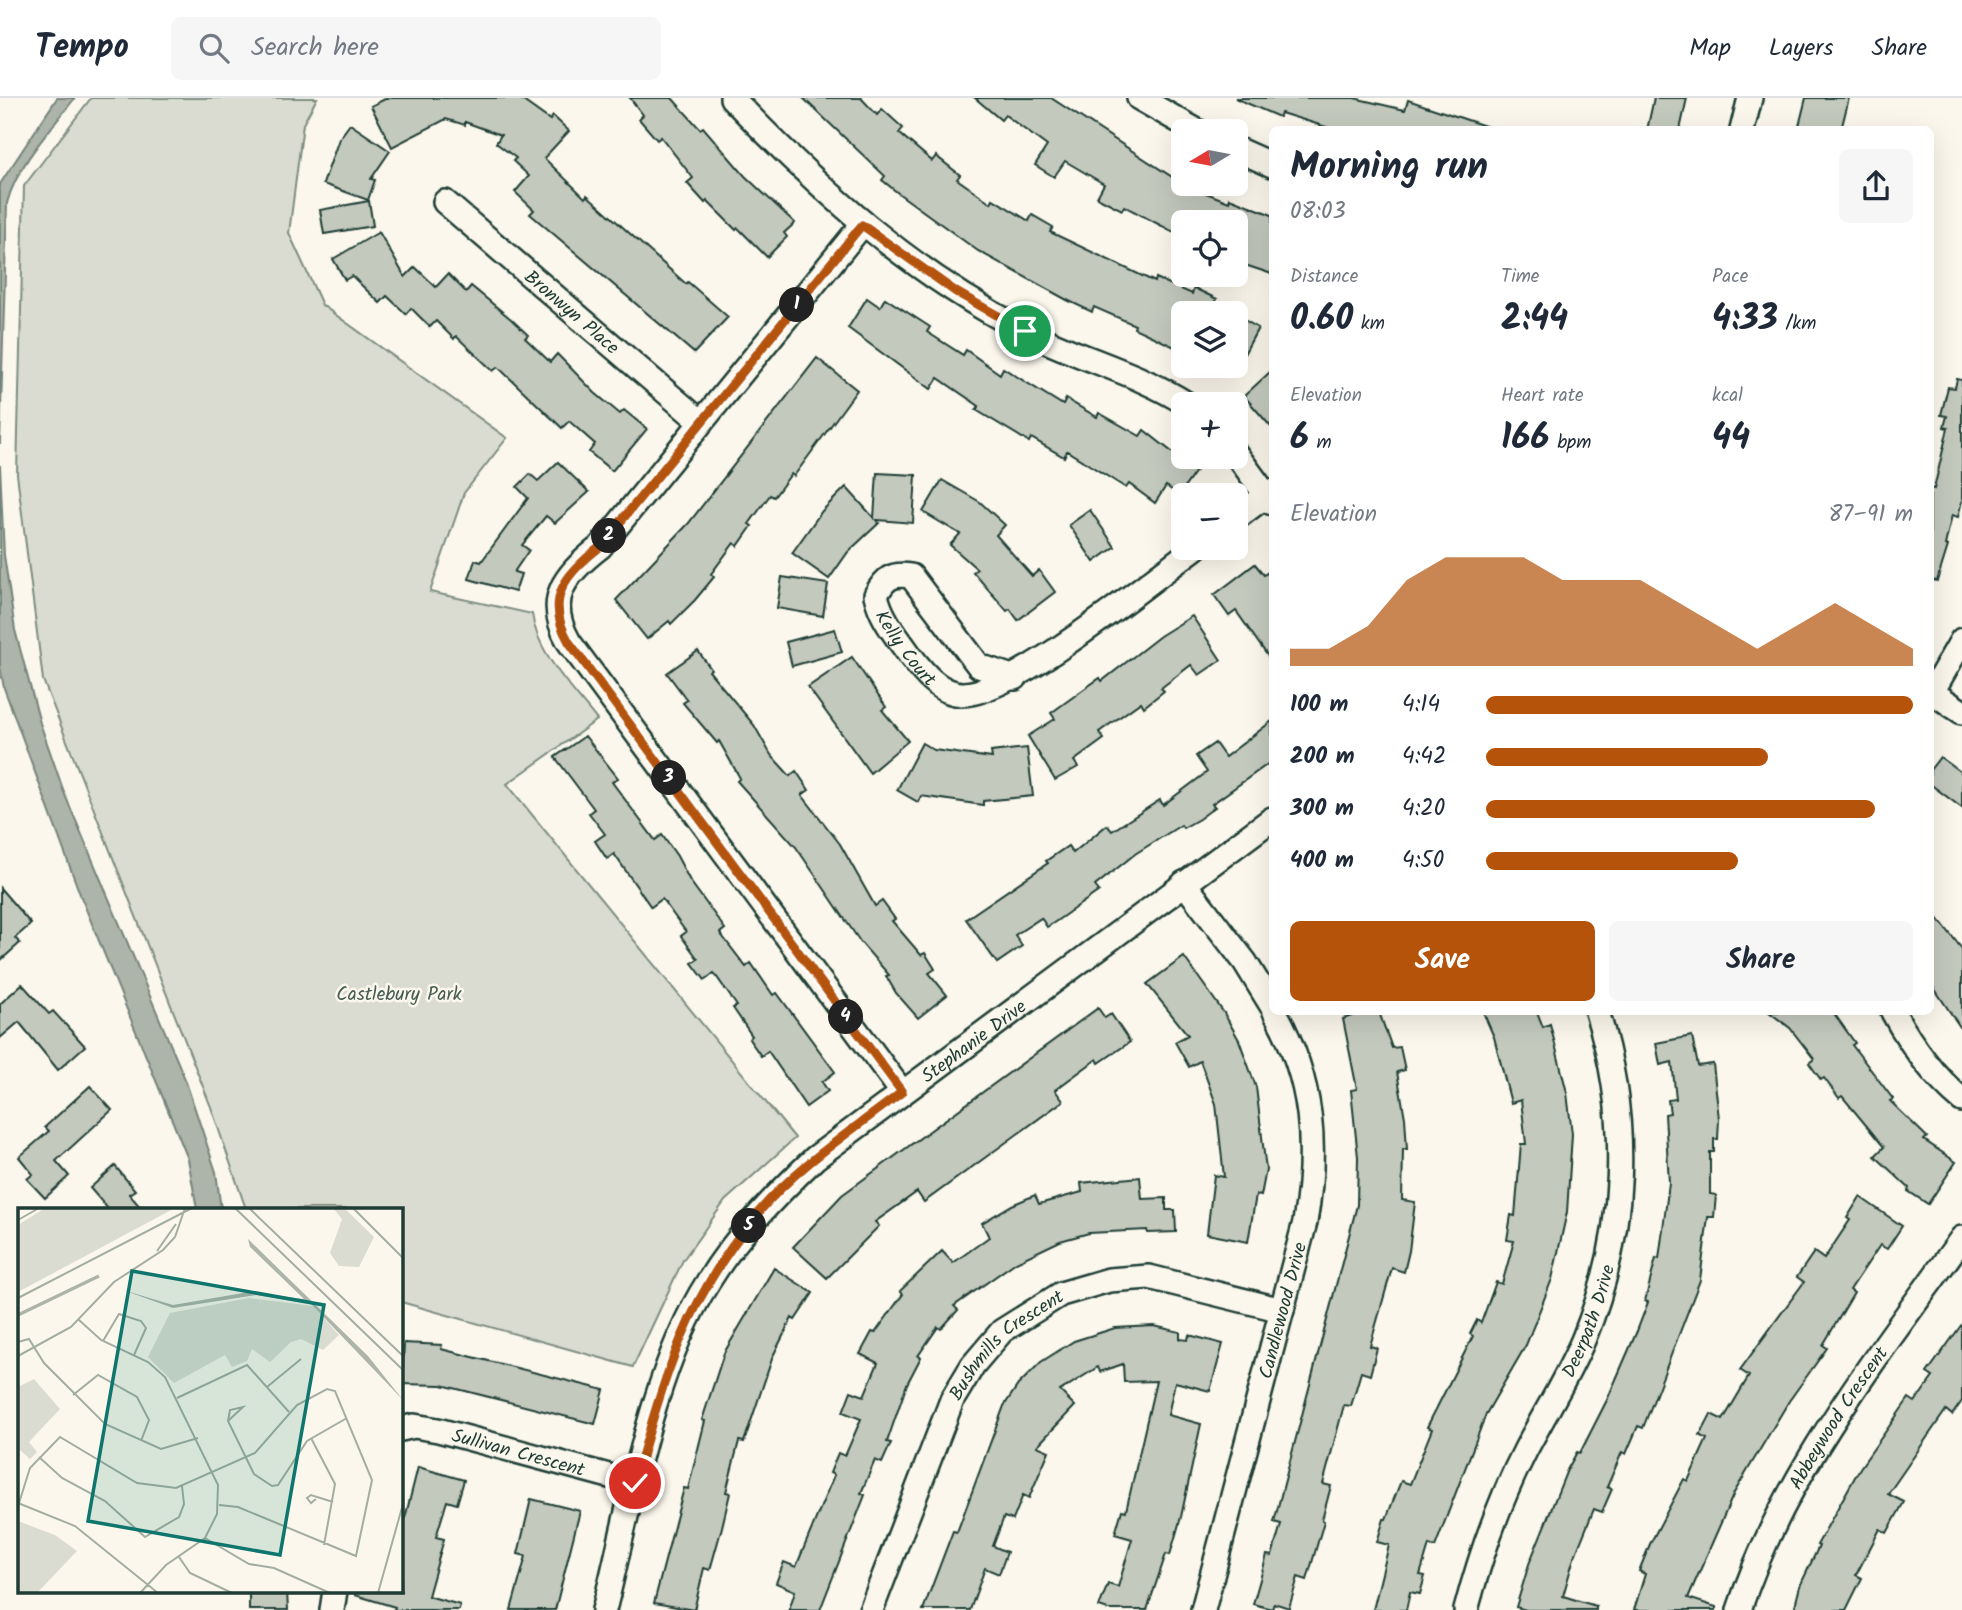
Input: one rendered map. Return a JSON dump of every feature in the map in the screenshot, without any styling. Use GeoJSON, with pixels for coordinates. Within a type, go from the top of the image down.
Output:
{"type":"FeatureCollection","features":[{"type":"Feature","properties":{"kind":"street"},"geometry":{"type":"LineString","coordinates":[[732,98],[800,169],[862,225],[956,292],[1025,331],[1171,397]]}},
{"type":"Feature","properties":{"kind":"street"},"geometry":{"type":"LineString","coordinates":[[1139,98],[1176,119]]}},
{"type":"Feature","properties":{"kind":"street"},"geometry":{"type":"LineString","coordinates":[[1743,126],[1750,98]]}},
{"type":"Feature","properties":{"kind":"street"},"geometry":{"type":"LineString","coordinates":[[1248,154],[1269,164]]}},
{"type":"Feature","properties":{"kind":"street","name":"Bronwyn Place"},"geometry":{"type":"LineString","coordinates":[[445,202],[701,422]]}},
{"type":"Feature","properties":{"kind":"street"},"geometry":{"type":"LineString","coordinates":[[862,225],[600,547],[573,569],[561,588],[557,607],[559,621],[569,642],[902,1092]]}},
{"type":"Feature","properties":{"kind":"street"},"geometry":{"type":"LineString","coordinates":[[1248,469],[1269,495]]}},
{"type":"Feature","properties":{"kind":"street"},"geometry":{"type":"LineString","coordinates":[[1248,510],[1269,497]]}},
{"type":"Feature","properties":{"kind":"street","name":"Kelly Court"},"geometry":{"type":"LineString","coordinates":[[1015,678],[979,666],[911,576],[898,574],[884,580],[876,594],[880,613],[926,676],[941,687],[962,694],[1015,678],[1178,560]]}},
{"type":"Feature","properties":{"kind":"street"},"geometry":{"type":"LineString","coordinates":[[1934,686],[1962,640]]}},
{"type":"Feature","properties":{"kind":"street"},"geometry":{"type":"LineString","coordinates":[[1934,693],[1962,712]]}},
{"type":"Feature","properties":{"kind":"street","name":"Stephanie Drive"},"geometry":{"type":"LineString","coordinates":[[604,1610],[667,1366],[706,1284],[759,1212],[815,1158],[1269,821]]}},
{"type":"Feature","properties":{"kind":"street"},"geometry":{"type":"LineString","coordinates":[[1184,883],[1245,962],[1269,1001]]}},
{"type":"Feature","properties":{"kind":"street","name":"Candlewood Drive"},"geometry":{"type":"LineString","coordinates":[[1203,1610],[1305,1222],[1313,1176],[1314,1146],[1301,1076],[1289,1036],[1277,1015]]}},
{"type":"Feature","properties":{"kind":"street","name":"Deerpath Drive"},"geometry":{"type":"LineString","coordinates":[[1466,1610],[1496,1520],[1519,1465],[1583,1340],[1602,1288],[1615,1234],[1620,1146],[1615,1093],[1598,1015]]}},
{"type":"Feature","properties":{"kind":"street"},"geometry":{"type":"LineString","coordinates":[[1895,1015],[1921,1057],[1944,1085],[1962,1100]]}},
{"type":"Feature","properties":{"kind":"street","name":"Abbeywood Crescent"},"geometry":{"type":"LineString","coordinates":[[1739,1610],[1771,1533],[1810,1459],[1962,1238]]}},
{"type":"Feature","properties":{"kind":"street","name":"Bushmills Crescent"},"geometry":{"type":"LineString","coordinates":[[871,1610],[952,1400],[973,1364],[1002,1331],[1061,1294],[1110,1280],[1136,1278],[1187,1284],[1282,1310]]}},
{"type":"Feature","properties":{"kind":"street","name":"Sullivan Crescent"},"geometry":{"type":"LineString","coordinates":[[402,1429],[414,1426],[439,1430],[635,1483]]}},
{"type":"Feature","properties":{"kind":"street"},"geometry":{"type":"LineString","coordinates":[[332,1610],[335,1592]]}},
{"type":"Feature","properties":{"kind":"green space","name":"Castlebury Park"},"geometry":{"type":"Polygon","coordinates":[[[91,98],[317,98],[303,124],[289,233],[322,305],[507,438],[464,493],[430,592],[532,614],[535,629],[548,657],[597,720],[507,784],[795,1138],[725,1201],[683,1260],[633,1367],[402,1302],[402,1208],[246,1208],[211,1107],[43,680],[17,474],[24,186],[91,98]]]}},
{"type":"Feature","properties":{"kind":"shaded area"},"geometry":{"type":"Polygon","coordinates":[[[57,98],[75,98],[27,161],[18,175],[7,203],[0,444],[0,184],[57,98]]]}},
{"type":"Feature","properties":{"kind":"shaded area"},"geometry":{"type":"Polygon","coordinates":[[[0,465],[4,555],[15,630],[40,723],[65,795],[185,1079],[216,1172],[221,1208],[197,1208],[188,1159],[81,897],[4,688],[0,667],[0,465]]]}},
{"type":"Feature","properties":{"kind":"building"},"geometry":{"type":"Polygon","coordinates":[[[387,98],[519,98],[550,120],[553,116],[569,131],[544,158],[585,198],[587,195],[686,284],[688,282],[728,317],[694,353],[530,214],[534,210],[515,192],[529,176],[513,161],[516,158],[496,143],[501,135],[465,122],[465,125],[446,119],[392,147],[371,106],[387,98]]]}},
{"type":"Feature","properties":{"kind":"building"},"geometry":{"type":"Polygon","coordinates":[[[630,98],[672,98],[700,129],[703,127],[745,176],[795,223],[784,233],[787,237],[767,257],[707,201],[705,203],[687,183],[693,178],[661,137],[657,140],[639,119],[643,115],[630,98]]]}},
{"type":"Feature","properties":{"kind":"building"},"geometry":{"type":"Polygon","coordinates":[[[803,98],[861,98],[877,115],[882,109],[903,128],[899,133],[932,161],[936,156],[960,175],[957,179],[991,203],[993,199],[1029,221],[1032,215],[1053,227],[1050,232],[1155,282],[1156,278],[1171,287],[1192,294],[1194,288],[1217,299],[1171,301],[1171,345],[1134,328],[1135,325],[1094,307],[1092,312],[1067,300],[978,251],[898,193],[882,180],[885,176],[803,98]]]}},
{"type":"Feature","properties":{"kind":"building"},"geometry":{"type":"Polygon","coordinates":[[[975,98],[1051,98],[1171,176],[1171,196],[1214,196],[1229,202],[1230,198],[1269,214],[1269,273],[1248,266],[1248,210],[1171,210],[1171,231],[1124,206],[1122,210],[1097,197],[1104,184],[1065,161],[1054,177],[1035,165],[1047,146],[1005,115],[1001,120],[975,98]]]}},
{"type":"Feature","properties":{"kind":"building"},"geometry":{"type":"Polygon","coordinates":[[[1235,98],[1354,98],[1405,110],[1408,100],[1485,126],[1323,126],[1281,113],[1279,117],[1235,98]]]}},
{"type":"Feature","properties":{"kind":"building"},"geometry":{"type":"Polygon","coordinates":[[[1654,98],[1687,98],[1681,126],[1648,126],[1654,98]]]}},
{"type":"Feature","properties":{"kind":"building"},"geometry":{"type":"Polygon","coordinates":[[[1806,98],[1849,98],[1842,126],[1799,126],[1806,98]]]}},
{"type":"Feature","properties":{"kind":"building"},"geometry":{"type":"Polygon","coordinates":[[[350,124],[390,151],[371,179],[375,180],[368,200],[323,184],[339,139],[350,124]]]}},
{"type":"Feature","properties":{"kind":"building"},"geometry":{"type":"Polygon","coordinates":[[[369,201],[373,226],[324,234],[320,210],[369,201]]]}},
{"type":"Feature","properties":{"kind":"building"},"geometry":{"type":"Polygon","coordinates":[[[379,232],[405,277],[415,267],[436,287],[448,274],[466,292],[471,286],[528,335],[525,338],[550,362],[557,354],[620,414],[624,410],[647,429],[612,471],[589,452],[595,444],[569,421],[562,428],[498,367],[493,371],[436,321],[430,327],[411,308],[406,314],[387,296],[380,303],[352,276],[345,280],[333,259],[379,232]]]}},
{"type":"Feature","properties":{"kind":"building"},"geometry":{"type":"Polygon","coordinates":[[[867,298],[880,307],[885,298],[930,327],[927,332],[963,355],[966,350],[1000,374],[1003,368],[1063,405],[1066,399],[1097,417],[1099,413],[1140,436],[1144,430],[1171,451],[1171,469],[1196,471],[1188,483],[1171,483],[1171,489],[1166,486],[1155,503],[1129,484],[1126,488],[1067,451],[1064,457],[1031,438],[1029,442],[976,410],[979,406],[938,378],[931,389],[848,328],[867,298]]]}},
{"type":"Feature","properties":{"kind":"building"},"geometry":{"type":"Polygon","coordinates":[[[1248,322],[1258,328],[1248,347],[1248,322]]]}},
{"type":"Feature","properties":{"kind":"building"},"geometry":{"type":"Polygon","coordinates":[[[817,358],[857,390],[794,476],[791,474],[774,497],[770,495],[749,524],[752,526],[738,546],[734,543],[711,574],[714,577],[695,600],[671,624],[669,621],[647,639],[616,600],[688,524],[817,358]]]}},
{"type":"Feature","properties":{"kind":"building"},"geometry":{"type":"Polygon","coordinates":[[[1269,373],[1269,425],[1248,401],[1248,392],[1269,373]]]}},
{"type":"Feature","properties":{"kind":"building"},"geometry":{"type":"Polygon","coordinates":[[[1957,379],[1962,380],[1962,501],[1958,517],[1952,515],[1945,545],[1948,546],[1937,581],[1934,581],[1934,489],[1948,428],[1944,427],[1947,416],[1941,415],[1948,387],[1955,388],[1957,379]]]}},
{"type":"Feature","properties":{"kind":"building"},"geometry":{"type":"Polygon","coordinates":[[[558,462],[589,492],[555,523],[546,516],[522,545],[529,550],[514,572],[521,574],[515,592],[469,579],[475,560],[481,562],[528,498],[517,487],[530,474],[538,481],[558,462]]]}},
{"type":"Feature","properties":{"kind":"building"},"geometry":{"type":"Polygon","coordinates":[[[877,473],[916,475],[913,523],[877,520],[879,523],[848,552],[829,579],[792,553],[822,511],[846,487],[874,518],[877,473]]]}},
{"type":"Feature","properties":{"kind":"building"},"geometry":{"type":"Polygon","coordinates":[[[942,480],[980,502],[1005,525],[996,535],[1032,576],[1039,570],[1055,592],[1018,620],[973,572],[977,569],[950,545],[960,534],[923,512],[942,480]]]}},
{"type":"Feature","properties":{"kind":"building"},"geometry":{"type":"Polygon","coordinates":[[[1090,510],[1115,547],[1094,562],[1069,525],[1090,510]]]}},
{"type":"Feature","properties":{"kind":"building"},"geometry":{"type":"Polygon","coordinates":[[[1255,564],[1264,575],[1269,571],[1269,658],[1236,611],[1229,616],[1214,595],[1255,564]]]}},
{"type":"Feature","properties":{"kind":"building"},"geometry":{"type":"Polygon","coordinates":[[[782,577],[828,584],[823,616],[777,608],[782,577]]]}},
{"type":"Feature","properties":{"kind":"building"},"geometry":{"type":"Polygon","coordinates":[[[1192,616],[1221,660],[1199,675],[1191,665],[1161,688],[1164,691],[1144,707],[1141,702],[1099,732],[1104,739],[1074,761],[1078,767],[1055,780],[1028,736],[1055,719],[1051,713],[1100,678],[1102,681],[1160,636],[1192,616]]]}},
{"type":"Feature","properties":{"kind":"building"},"geometry":{"type":"Polygon","coordinates":[[[835,629],[842,652],[792,666],[786,642],[835,629]]]}},
{"type":"Feature","properties":{"kind":"building"},"geometry":{"type":"Polygon","coordinates":[[[698,651],[711,669],[709,671],[754,725],[771,755],[790,776],[796,771],[809,790],[802,795],[840,844],[875,906],[882,901],[895,919],[892,921],[921,955],[925,953],[935,969],[929,973],[947,995],[918,1018],[896,993],[886,976],[889,975],[861,943],[796,847],[737,781],[740,778],[719,741],[717,743],[683,703],[687,700],[667,673],[698,651]]]}},
{"type":"Feature","properties":{"kind":"building"},"geometry":{"type":"Polygon","coordinates":[[[852,657],[886,707],[882,710],[908,741],[870,773],[808,687],[852,657]]]}},
{"type":"Feature","properties":{"kind":"building"},"geometry":{"type":"Polygon","coordinates":[[[1269,723],[1269,763],[1212,804],[1215,807],[1199,819],[1183,828],[1181,825],[1135,854],[1095,886],[1099,891],[1055,922],[1047,927],[1041,918],[1015,935],[1022,946],[997,963],[966,919],[1048,863],[1046,861],[1068,846],[1073,853],[1107,825],[1112,831],[1160,800],[1163,805],[1207,772],[1196,756],[1215,743],[1225,757],[1269,723]]]}},
{"type":"Feature","properties":{"kind":"building"},"geometry":{"type":"Polygon","coordinates":[[[585,736],[618,778],[612,782],[655,840],[662,835],[677,856],[690,881],[725,929],[720,933],[746,967],[751,963],[773,995],[777,993],[835,1072],[822,1082],[828,1091],[806,1107],[768,1051],[761,1056],[749,1039],[752,1036],[733,1008],[737,1006],[714,973],[705,980],[692,963],[698,959],[681,936],[686,932],[662,899],[651,907],[614,854],[607,859],[595,841],[605,834],[589,813],[594,809],[555,757],[585,736]]]}},
{"type":"Feature","properties":{"kind":"building"},"geometry":{"type":"Polygon","coordinates":[[[922,743],[934,750],[992,758],[991,752],[1027,748],[1033,796],[983,801],[983,805],[921,796],[918,802],[897,790],[922,743]]]}},
{"type":"Feature","properties":{"kind":"building"},"geometry":{"type":"Polygon","coordinates":[[[1940,757],[1962,773],[1962,808],[1934,787],[1934,765],[1940,757]]]}},
{"type":"Feature","properties":{"kind":"building"},"geometry":{"type":"Polygon","coordinates":[[[0,888],[31,924],[15,938],[20,943],[0,961],[0,888]]]}},
{"type":"Feature","properties":{"kind":"building"},"geometry":{"type":"Polygon","coordinates":[[[1934,913],[1962,949],[1962,1030],[1934,988],[1934,913]]]}},
{"type":"Feature","properties":{"kind":"building"},"geometry":{"type":"Polygon","coordinates":[[[1184,957],[1224,1013],[1239,1040],[1256,1087],[1266,1170],[1261,1196],[1256,1195],[1248,1242],[1207,1234],[1214,1175],[1224,1177],[1216,1104],[1200,1061],[1189,1067],[1175,1042],[1188,1035],[1147,984],[1184,957]]]}},
{"type":"Feature","properties":{"kind":"building"},"geometry":{"type":"Polygon","coordinates":[[[22,984],[49,1014],[53,1011],[85,1046],[58,1070],[19,1022],[0,1038],[0,1004],[22,984]]]}},
{"type":"Feature","properties":{"kind":"building"},"geometry":{"type":"Polygon","coordinates":[[[1098,1008],[1105,1018],[1111,1014],[1130,1042],[1099,1063],[1097,1059],[1055,1090],[1063,1101],[924,1202],[917,1192],[875,1222],[879,1226],[827,1278],[793,1247],[842,1195],[1098,1008]]]}},
{"type":"Feature","properties":{"kind":"building"},"geometry":{"type":"Polygon","coordinates":[[[1354,1015],[1380,1015],[1392,1048],[1400,1047],[1405,1070],[1397,1072],[1407,1149],[1403,1149],[1402,1200],[1415,1202],[1404,1272],[1392,1268],[1370,1346],[1377,1348],[1370,1375],[1361,1372],[1351,1406],[1344,1405],[1323,1484],[1331,1486],[1322,1520],[1324,1521],[1307,1580],[1298,1577],[1289,1608],[1274,1603],[1272,1609],[1253,1604],[1267,1555],[1272,1556],[1281,1524],[1274,1522],[1357,1205],[1358,1157],[1351,1090],[1357,1089],[1343,1019],[1354,1015]]]}},
{"type":"Feature","properties":{"kind":"building"},"geometry":{"type":"Polygon","coordinates":[[[1484,1015],[1538,1015],[1543,1027],[1550,1024],[1567,1093],[1572,1134],[1567,1212],[1552,1279],[1526,1345],[1486,1414],[1435,1547],[1429,1545],[1420,1575],[1425,1576],[1420,1594],[1410,1592],[1406,1610],[1373,1610],[1389,1545],[1377,1542],[1384,1519],[1401,1481],[1410,1484],[1432,1429],[1427,1427],[1473,1336],[1470,1334],[1477,1320],[1481,1323],[1496,1282],[1502,1284],[1514,1241],[1507,1240],[1511,1215],[1515,1216],[1521,1144],[1526,1144],[1521,1100],[1511,1103],[1494,1037],[1484,1015]]]}},
{"type":"Feature","properties":{"kind":"building"},"geometry":{"type":"Polygon","coordinates":[[[1773,1015],[1835,1015],[1855,1043],[1852,1045],[1893,1099],[1890,1101],[1927,1137],[1924,1140],[1956,1162],[1928,1204],[1908,1191],[1909,1188],[1875,1156],[1884,1147],[1842,1096],[1839,1098],[1824,1078],[1821,1080],[1809,1063],[1814,1059],[1790,1028],[1773,1015]]]}},
{"type":"Feature","properties":{"kind":"building"},"geometry":{"type":"Polygon","coordinates":[[[1692,1036],[1698,1066],[1713,1064],[1719,1119],[1718,1139],[1714,1139],[1714,1152],[1710,1152],[1710,1194],[1716,1195],[1714,1217],[1708,1217],[1700,1280],[1643,1428],[1638,1426],[1626,1454],[1622,1452],[1607,1487],[1612,1489],[1602,1512],[1594,1509],[1573,1561],[1563,1596],[1596,1606],[1596,1610],[1526,1610],[1516,1607],[1529,1564],[1567,1470],[1577,1452],[1580,1453],[1607,1400],[1637,1331],[1648,1302],[1645,1301],[1656,1258],[1659,1259],[1669,1183],[1665,1114],[1670,1113],[1668,1100],[1676,1099],[1672,1062],[1660,1065],[1656,1043],[1692,1036]]]}},
{"type":"Feature","properties":{"kind":"building"},"geometry":{"type":"Polygon","coordinates":[[[90,1086],[112,1110],[56,1161],[69,1176],[45,1198],[27,1179],[33,1174],[19,1157],[49,1131],[45,1127],[90,1086]]]}},
{"type":"Feature","properties":{"kind":"building"},"geometry":{"type":"Polygon","coordinates":[[[115,1166],[135,1190],[129,1194],[141,1208],[107,1208],[90,1188],[115,1166]]]}},
{"type":"Feature","properties":{"kind":"building"},"geometry":{"type":"Polygon","coordinates":[[[1140,1177],[1142,1199],[1166,1198],[1166,1210],[1175,1210],[1176,1232],[1148,1233],[1147,1230],[1089,1233],[1060,1241],[1016,1262],[954,1306],[958,1310],[941,1329],[938,1327],[918,1356],[921,1357],[907,1384],[887,1442],[891,1443],[882,1463],[875,1460],[861,1493],[865,1495],[820,1610],[789,1610],[795,1591],[776,1583],[784,1562],[796,1567],[834,1475],[830,1473],[838,1453],[845,1456],[861,1419],[843,1412],[851,1391],[864,1396],[878,1363],[860,1354],[872,1332],[875,1333],[903,1294],[900,1291],[942,1251],[953,1263],[989,1237],[982,1223],[1012,1205],[1035,1195],[1039,1204],[1082,1192],[1081,1183],[1140,1177]]]}},
{"type":"Feature","properties":{"kind":"building"},"geometry":{"type":"Polygon","coordinates":[[[1860,1197],[1902,1226],[1887,1249],[1880,1245],[1850,1290],[1854,1293],[1823,1345],[1827,1348],[1789,1401],[1734,1493],[1688,1598],[1716,1607],[1716,1610],[1634,1610],[1645,1574],[1639,1571],[1684,1479],[1688,1481],[1707,1439],[1700,1435],[1711,1414],[1723,1420],[1749,1376],[1740,1370],[1804,1282],[1797,1277],[1814,1252],[1824,1259],[1850,1220],[1847,1218],[1860,1197]]]}},
{"type":"Feature","properties":{"kind":"building"},"geometry":{"type":"Polygon","coordinates":[[[774,1268],[813,1293],[795,1320],[792,1318],[773,1356],[744,1442],[739,1441],[726,1492],[730,1493],[722,1527],[710,1570],[704,1568],[694,1610],[654,1603],[684,1488],[688,1489],[705,1421],[702,1420],[724,1353],[774,1268]]]}},
{"type":"Feature","properties":{"kind":"building"},"geometry":{"type":"Polygon","coordinates":[[[1962,1324],[1962,1401],[1952,1415],[1946,1410],[1888,1494],[1904,1502],[1887,1533],[1880,1529],[1856,1575],[1862,1578],[1846,1610],[1794,1610],[1800,1586],[1819,1546],[1817,1545],[1860,1468],[1909,1398],[1915,1402],[1933,1377],[1927,1373],[1962,1324]]]}},
{"type":"Feature","properties":{"kind":"building"},"geometry":{"type":"Polygon","coordinates":[[[1154,1326],[1180,1332],[1180,1339],[1188,1340],[1189,1335],[1223,1344],[1210,1391],[1175,1382],[1168,1415],[1201,1424],[1170,1555],[1166,1554],[1147,1610],[1108,1610],[1099,1607],[1108,1584],[1118,1587],[1132,1539],[1115,1534],[1122,1510],[1126,1511],[1156,1381],[1124,1382],[1123,1364],[1100,1372],[1098,1367],[1060,1391],[1075,1406],[1037,1446],[1049,1451],[1029,1498],[1023,1495],[1013,1520],[1004,1517],[993,1546],[1007,1552],[999,1574],[985,1568],[970,1610],[923,1610],[953,1531],[957,1532],[1004,1406],[1018,1385],[1041,1362],[1074,1341],[1115,1328],[1154,1326]]]}},
{"type":"Feature","properties":{"kind":"building"},"geometry":{"type":"Polygon","coordinates":[[[404,1343],[442,1345],[441,1349],[604,1390],[595,1424],[442,1385],[402,1384],[404,1343]]]}},
{"type":"Feature","properties":{"kind":"building"},"geometry":{"type":"Polygon","coordinates":[[[418,1467],[464,1480],[457,1504],[447,1501],[436,1537],[444,1539],[428,1596],[460,1605],[459,1610],[394,1610],[395,1607],[355,1595],[355,1592],[402,1592],[402,1530],[418,1467]]]}},
{"type":"Feature","properties":{"kind":"building"},"geometry":{"type":"Polygon","coordinates":[[[531,1499],[580,1511],[555,1610],[511,1610],[526,1556],[518,1554],[531,1499]]]}},
{"type":"Feature","properties":{"kind":"building"},"geometry":{"type":"Polygon","coordinates":[[[287,1592],[288,1610],[249,1610],[249,1593],[287,1592]]]}},
{"type":"Feature","properties":{"kind":"route"},"geometry":{"type":"LineString","coordinates":[[635,1483],[667,1366],[706,1284],[759,1212],[815,1158],[902,1092],[564,635],[557,607],[561,588],[573,569],[600,547],[862,225],[956,292],[1025,331]]}}]}
